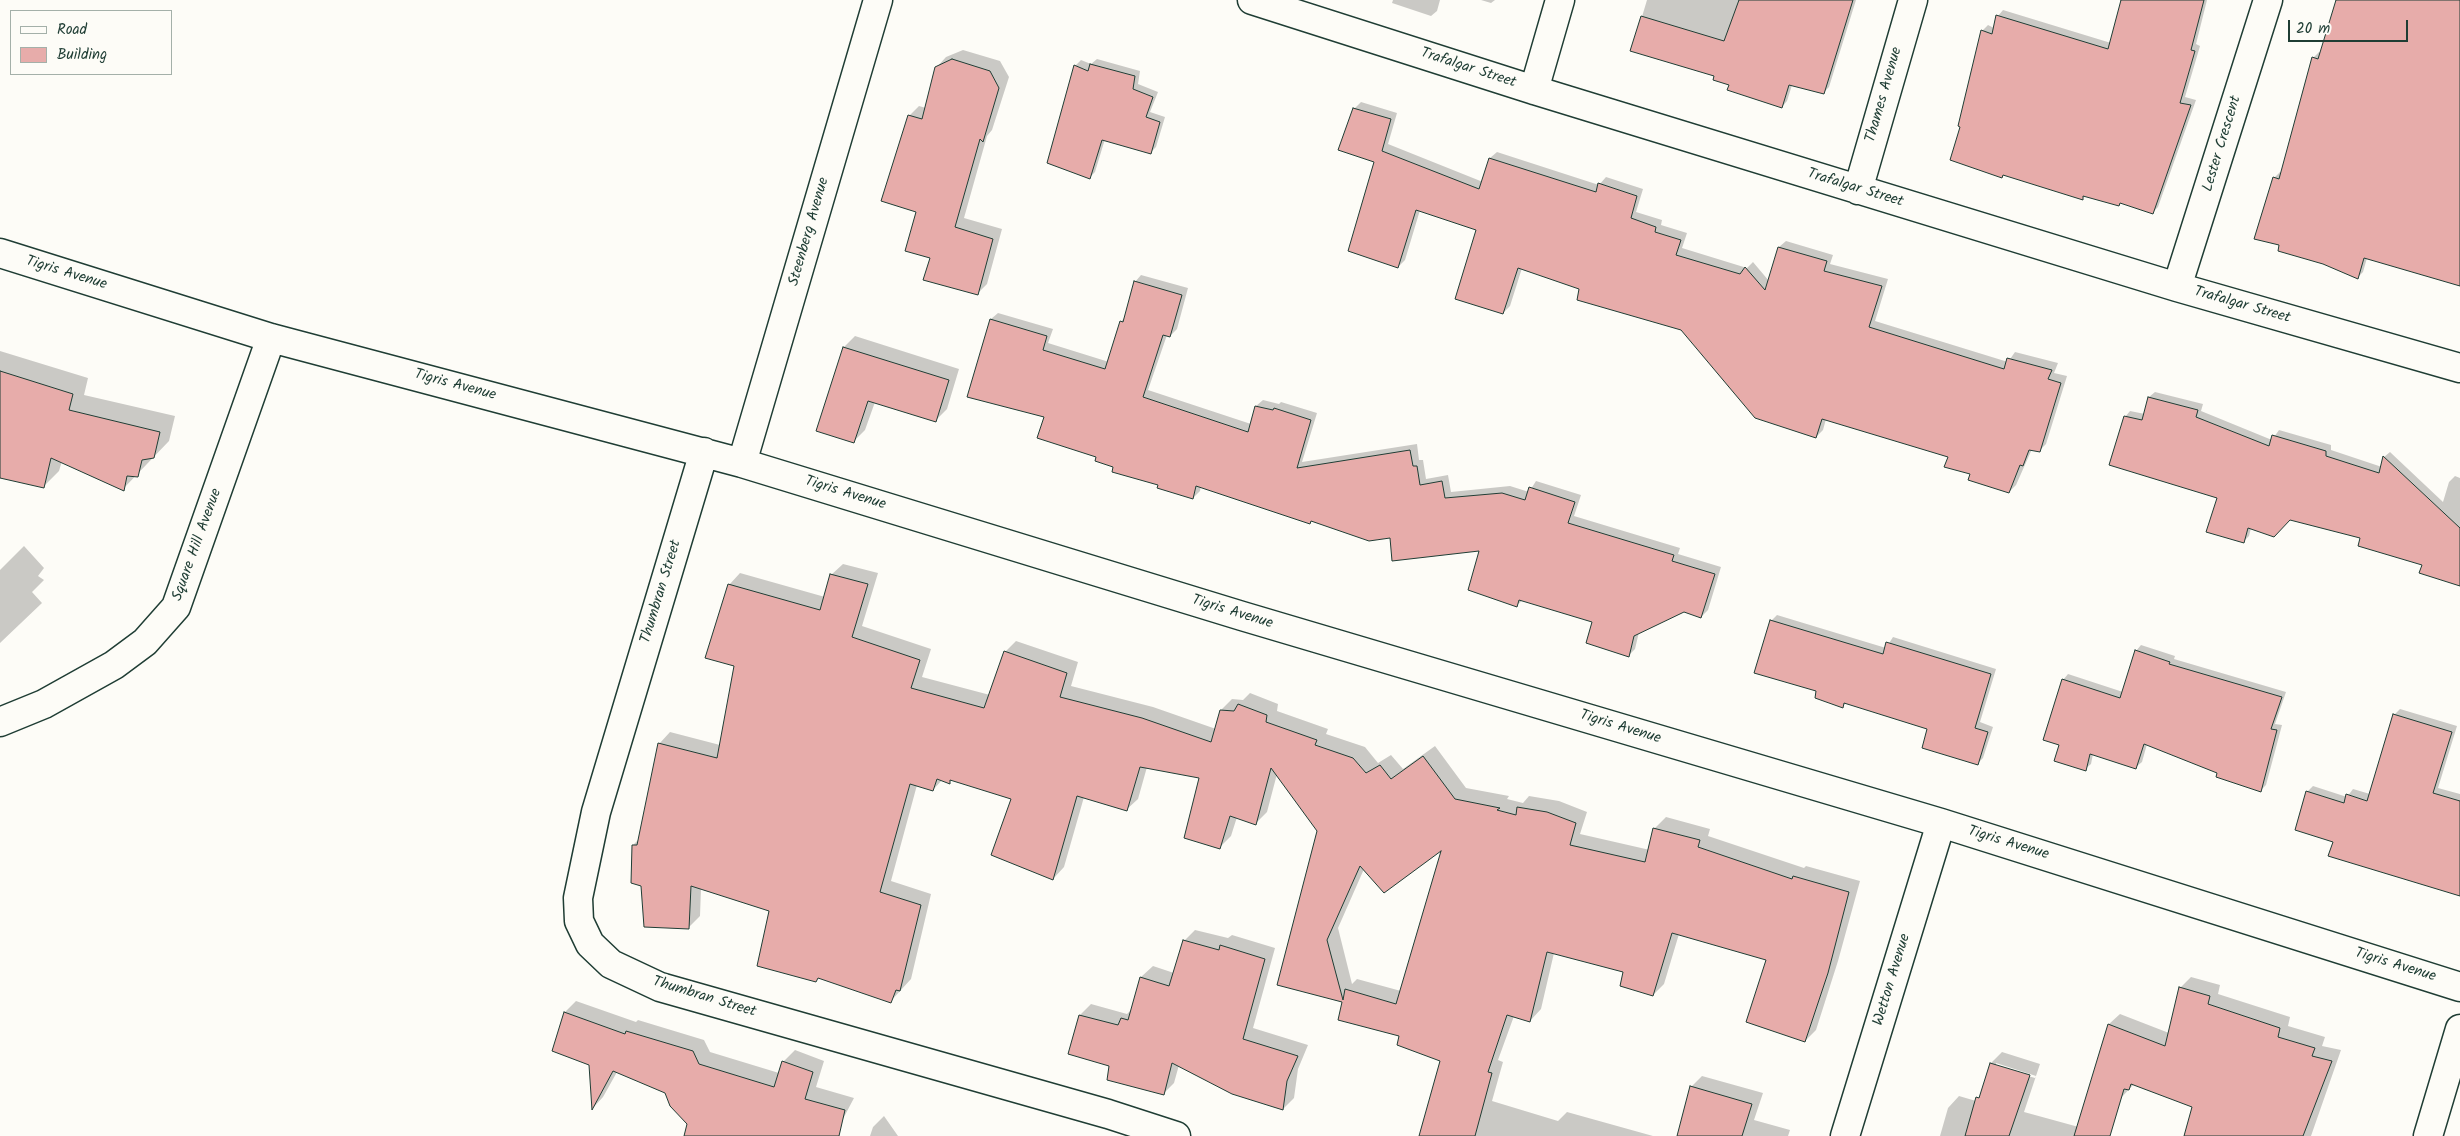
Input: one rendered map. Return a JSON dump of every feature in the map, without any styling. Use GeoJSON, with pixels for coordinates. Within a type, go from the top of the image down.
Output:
{"type":"FeatureCollection","features":[{"type":"Feature","properties":{"kind":"street","name":"Steenberg Avenue"},"geometry":{"type":"LineString","coordinates":[[742,463],[878,0]]}},
{"type":"Feature","properties":{"kind":"street","name":"Trafalgar Street"},"geometry":{"type":"LineString","coordinates":[[1252,0],[1534,90],[1858,190],[2177,287],[2460,368]]}},
{"type":"Feature","properties":{"kind":"street"},"geometry":{"type":"LineString","coordinates":[[1534,90],[1560,0]]}},
{"type":"Feature","properties":{"kind":"street","name":"Thames Avenue"},"geometry":{"type":"LineString","coordinates":[[1858,190],[1913,0]]}},
{"type":"Feature","properties":{"kind":"street","name":"Lester Crescent"},"geometry":{"type":"LineString","coordinates":[[2177,287],[2268,0]]}},
{"type":"Feature","properties":{"kind":"street","name":"Tigris Avenue"},"geometry":{"type":"LineString","coordinates":[[0,253],[271,338],[742,463],[1252,619],[1941,823],[2460,987]]}},
{"type":"Feature","properties":{"kind":"street","name":"Square Hill Avenue"},"geometry":{"type":"LineString","coordinates":[[0,722],[44,704],[114,665],[145,642],[176,607],[271,338]]}},
{"type":"Feature","properties":{"kind":"street","name":"Thumbran Street"},"geometry":{"type":"LineString","coordinates":[[704,452],[596,812],[578,898],[579,921],[590,944],[611,964],[660,987],[1079,1106],[1176,1136]]}},
{"type":"Feature","properties":{"kind":"street","name":"Wetton Avenue"},"geometry":{"type":"LineString","coordinates":[[1845,1136],[1941,823]]}},
{"type":"Feature","properties":{"kind":"street"},"geometry":{"type":"LineString","coordinates":[[2428,1136],[2460,1029]]}},
{"type":"Feature","properties":{"kind":"building"},"geometry":{"type":"Polygon","coordinates":[[[1739,0],[1853,0],[1824,94],[1789,85],[1782,108],[1727,90],[1729,85],[1713,80],[1714,76],[1630,51],[1641,16],[1724,41],[1739,0]]]}},
{"type":"Feature","properties":{"kind":"building"},"geometry":{"type":"Polygon","coordinates":[[[2121,0],[2204,0],[2191,50],[2195,51],[2180,103],[2191,105],[2153,214],[2120,203],[2119,206],[2083,196],[2083,200],[2003,175],[2002,178],[1950,160],[1960,127],[1958,126],[1981,30],[1992,34],[1996,15],[2108,49],[2121,0]]]}},
{"type":"Feature","properties":{"kind":"building"},"geometry":{"type":"Polygon","coordinates":[[[2336,0],[2460,0],[2460,286],[2364,258],[2358,279],[2323,264],[2278,251],[2279,245],[2254,239],[2273,177],[2279,179],[2312,57],[2318,59],[2336,0]]]}},
{"type":"Feature","properties":{"kind":"building"},"geometry":{"type":"Polygon","coordinates":[[[952,59],[990,71],[999,88],[983,142],[980,139],[955,227],[993,239],[978,295],[923,280],[930,258],[905,251],[916,212],[881,201],[908,115],[922,119],[935,67],[952,59]]]}},
{"type":"Feature","properties":{"kind":"building"},"geometry":{"type":"Polygon","coordinates":[[[1090,64],[1135,76],[1133,89],[1153,97],[1146,117],[1160,122],[1151,154],[1102,140],[1090,179],[1047,163],[1074,65],[1088,71],[1090,64]]]}},
{"type":"Feature","properties":{"kind":"building"},"geometry":{"type":"Polygon","coordinates":[[[1353,108],[1391,119],[1382,151],[1479,189],[1489,158],[1596,192],[1598,183],[1637,196],[1631,218],[1656,227],[1655,232],[1681,240],[1676,255],[1740,274],[1745,267],[1765,290],[1778,247],[1827,261],[1824,271],[1882,286],[1869,327],[2004,369],[2007,358],[2052,370],[2048,379],[2061,383],[2040,452],[2029,450],[2023,466],[2020,465],[2009,493],[1968,480],[1970,474],[1944,467],[1948,457],[1822,419],[1816,438],[1755,418],[1681,330],[1577,300],[1579,289],[1518,268],[1503,314],[1455,299],[1476,230],[1416,210],[1398,268],[1348,251],[1374,162],[1338,150],[1353,108]]]}},
{"type":"Feature","properties":{"kind":"building"},"geometry":{"type":"Polygon","coordinates":[[[1134,281],[1182,295],[1170,337],[1163,335],[1143,397],[1248,432],[1255,406],[1273,410],[1274,408],[1311,420],[1297,468],[1410,450],[1413,466],[1417,466],[1420,485],[1442,481],[1445,498],[1502,493],[1525,500],[1529,487],[1575,502],[1568,523],[1674,555],[1672,561],[1715,574],[1701,618],[1684,612],[1634,636],[1629,657],[1586,643],[1592,622],[1519,600],[1517,607],[1468,590],[1479,551],[1392,561],[1390,538],[1369,541],[1311,521],[1310,524],[1196,486],[1193,499],[1157,488],[1158,485],[1112,472],[1113,467],[1095,461],[1096,457],[1037,438],[1044,417],[967,397],[990,319],[1047,336],[1043,350],[1105,369],[1120,321],[1123,322],[1134,281]]]}},
{"type":"Feature","properties":{"kind":"building"},"geometry":{"type":"Polygon","coordinates":[[[843,347],[949,380],[936,422],[868,401],[854,443],[816,431],[843,347]]]}},
{"type":"Feature","properties":{"kind":"building"},"geometry":{"type":"Polygon","coordinates":[[[0,371],[73,394],[69,410],[160,432],[154,458],[142,460],[138,477],[127,476],[124,491],[51,458],[44,488],[0,478],[0,371]]]}},
{"type":"Feature","properties":{"kind":"building"},"geometry":{"type":"Polygon","coordinates":[[[2148,397],[2198,410],[2196,417],[2269,446],[2272,435],[2326,451],[2326,456],[2379,473],[2383,456],[2460,528],[2460,586],[2419,573],[2422,565],[2358,546],[2360,538],[2290,520],[2274,537],[2248,528],[2244,543],[2206,532],[2217,498],[2109,465],[2124,416],[2142,420],[2148,397]]]}},
{"type":"Feature","properties":{"kind":"building"},"geometry":{"type":"Polygon","coordinates":[[[830,574],[868,584],[852,637],[920,660],[911,688],[984,708],[1004,651],[1067,673],[1060,697],[1142,718],[1211,742],[1220,710],[1234,711],[1238,704],[1267,715],[1266,722],[1317,740],[1315,745],[1353,758],[1366,773],[1380,765],[1391,779],[1423,756],[1455,799],[1500,808],[1497,810],[1516,815],[1517,807],[1547,812],[1576,823],[1570,845],[1645,862],[1653,828],[1700,840],[1698,847],[1792,879],[1793,876],[1849,892],[1828,973],[1805,1042],[1746,1022],[1766,960],[1672,933],[1653,996],[1620,986],[1623,972],[1547,952],[1530,1022],[1507,1015],[1488,1072],[1492,1073],[1475,1136],[1419,1136],[1440,1061],[1397,1045],[1399,1036],[1338,1020],[1342,1002],[1277,985],[1317,831],[1271,768],[1256,825],[1230,816],[1220,849],[1184,838],[1199,778],[1140,767],[1127,811],[1077,796],[1053,880],[991,855],[1011,799],[950,780],[950,784],[937,779],[933,791],[910,784],[880,892],[921,905],[900,991],[896,990],[891,1003],[818,978],[816,982],[757,966],[769,911],[691,886],[689,929],[644,927],[641,886],[631,883],[632,845],[637,845],[658,743],[717,758],[734,666],[705,658],[728,584],[820,610],[830,574]],[[1441,851],[1384,893],[1360,866],[1327,940],[1343,1000],[1345,989],[1396,1004],[1441,851]]]}},
{"type":"Feature","properties":{"kind":"building"},"geometry":{"type":"Polygon","coordinates":[[[1770,620],[1883,654],[1886,642],[1991,674],[1975,728],[1988,732],[1978,765],[1922,748],[1927,729],[1844,703],[1843,708],[1815,698],[1816,691],[1754,673],[1770,620]]]}},
{"type":"Feature","properties":{"kind":"building"},"geometry":{"type":"Polygon","coordinates":[[[2135,650],[2170,662],[2169,664],[2282,697],[2271,729],[2277,730],[2261,792],[2216,777],[2217,773],[2144,744],[2136,769],[2090,754],[2086,771],[2054,761],[2059,745],[2043,740],[2062,679],[2120,698],[2135,650]]]}},
{"type":"Feature","properties":{"kind":"building"},"geometry":{"type":"Polygon","coordinates":[[[2393,714],[2452,732],[2433,793],[2460,801],[2460,896],[2328,856],[2333,842],[2295,830],[2306,791],[2344,803],[2346,794],[2367,801],[2393,714]]]}},
{"type":"Feature","properties":{"kind":"building"},"geometry":{"type":"Polygon","coordinates":[[[1183,940],[1219,950],[1220,945],[1265,959],[1243,1039],[1298,1056],[1287,1081],[1283,1110],[1232,1094],[1172,1063],[1164,1095],[1107,1080],[1109,1066],[1068,1054],[1079,1015],[1118,1025],[1121,1018],[1128,1020],[1140,977],[1169,986],[1183,940]]]}},
{"type":"Feature","properties":{"kind":"building"},"geometry":{"type":"Polygon","coordinates":[[[2179,987],[2210,996],[2208,1004],[2280,1028],[2278,1037],[2315,1048],[2312,1056],[2332,1061],[2303,1136],[2184,1136],[2192,1107],[2131,1084],[2129,1090],[2124,1089],[2110,1136],[2074,1136],[2108,1024],[2165,1046],[2179,987]]]}},
{"type":"Feature","properties":{"kind":"building"},"geometry":{"type":"Polygon","coordinates":[[[564,1012],[625,1034],[626,1031],[693,1051],[699,1064],[774,1087],[782,1061],[813,1072],[805,1099],[845,1110],[839,1136],[684,1136],[687,1124],[670,1106],[665,1093],[613,1071],[592,1110],[589,1065],[552,1051],[564,1012]]]}},
{"type":"Feature","properties":{"kind":"building"},"geometry":{"type":"Polygon","coordinates":[[[1990,1063],[2030,1075],[2009,1136],[1965,1136],[1976,1097],[1979,1098],[1990,1063]]]}},
{"type":"Feature","properties":{"kind":"building"},"geometry":{"type":"Polygon","coordinates":[[[1690,1086],[1752,1104],[1742,1136],[1677,1136],[1690,1086]]]}}]}
